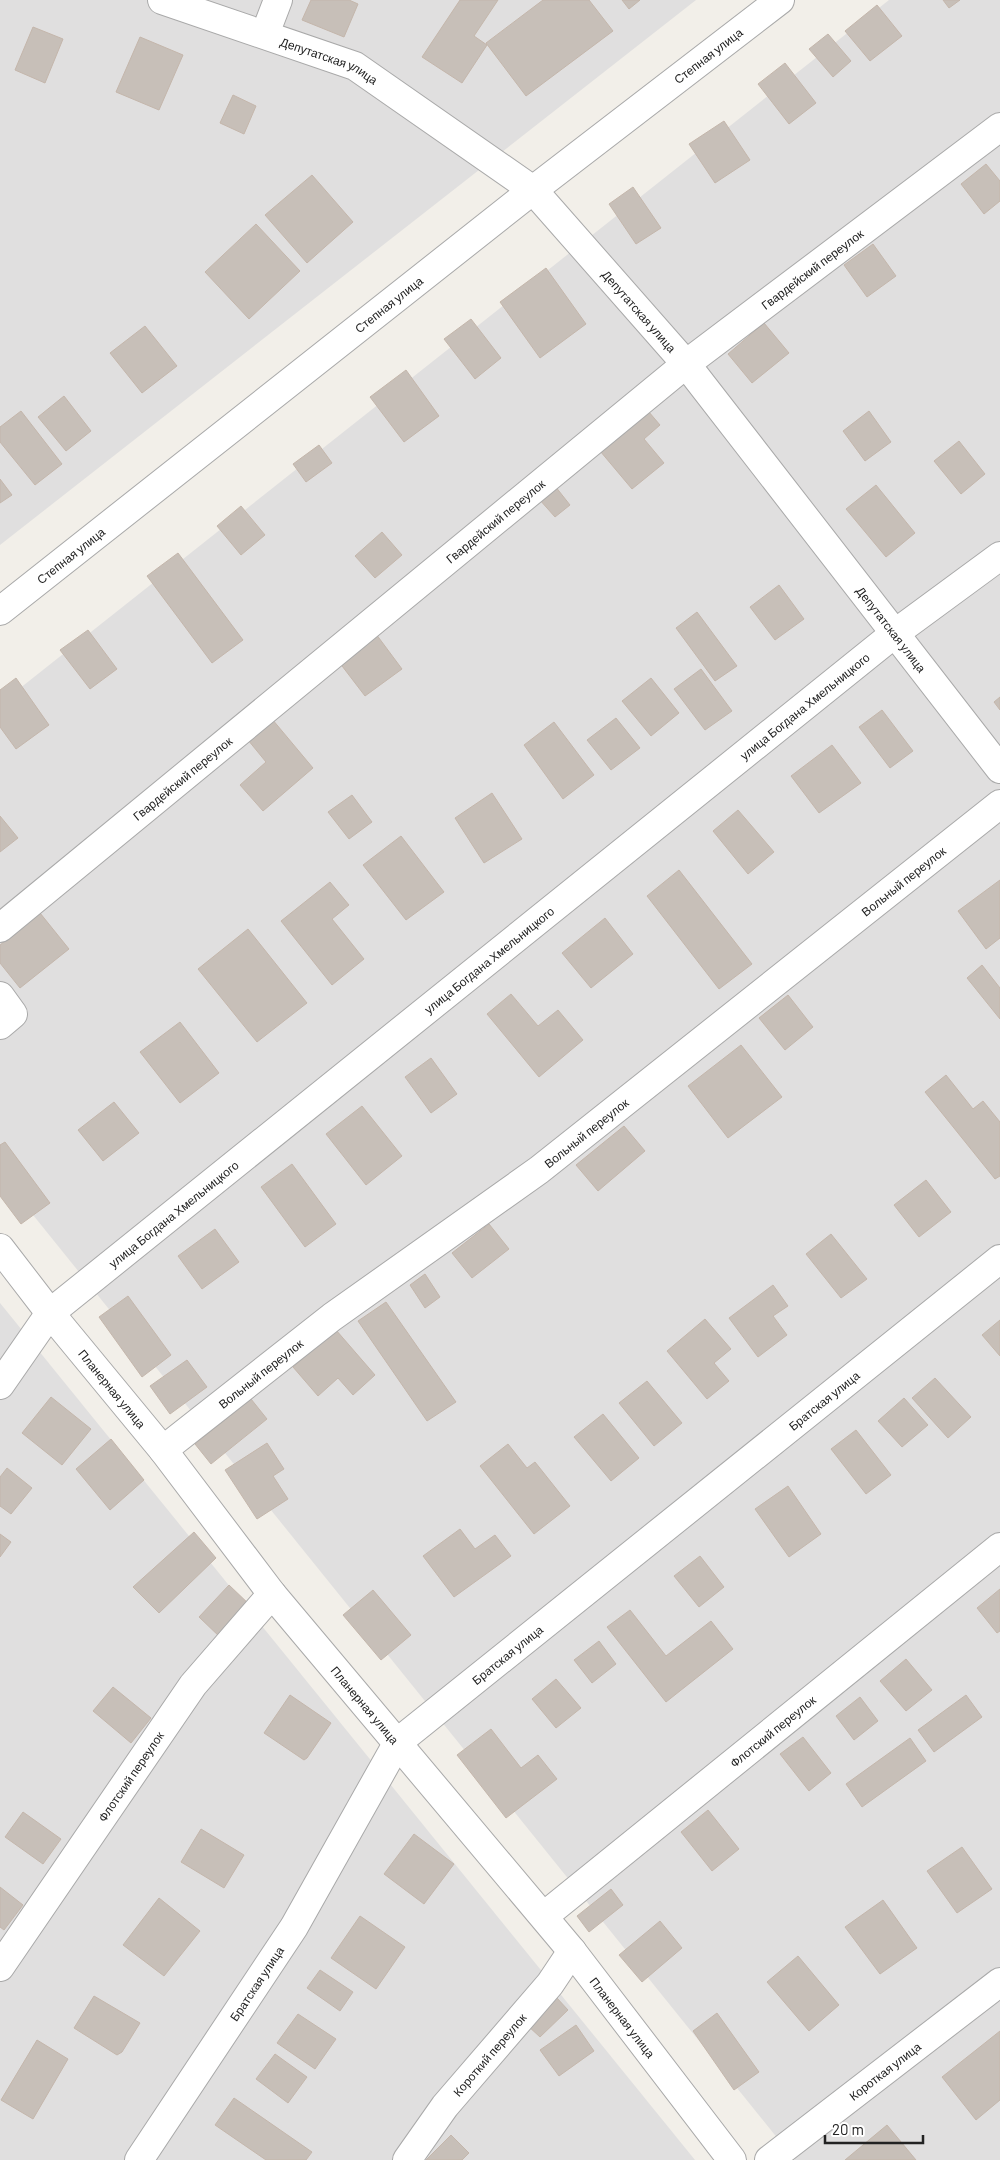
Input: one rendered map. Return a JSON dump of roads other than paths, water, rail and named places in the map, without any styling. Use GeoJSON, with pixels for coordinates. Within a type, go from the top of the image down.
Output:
{"type":"FeatureCollection","features":[{"type":"Feature","properties":{"kind":"street","name":"Депутатская улица"},"geometry":{"type":"LineString","coordinates":[[162,0],[355,66],[533,190],[686,364],[1000,769]]}},
{"type":"Feature","properties":{"kind":"street"},"geometry":{"type":"LineString","coordinates":[[265,34],[278,0]]}},
{"type":"Feature","properties":{"kind":"street","name":"Степная улица"},"geometry":{"type":"LineString","coordinates":[[0,611],[533,190],[780,0]]}},
{"type":"Feature","properties":{"kind":"street","name":"Гвардейский переулок"},"geometry":{"type":"LineString","coordinates":[[0,928],[686,364],[1000,126]]}},
{"type":"Feature","properties":{"kind":"street","name":"улица Богдана Хмельницкого"},"geometry":{"type":"LineString","coordinates":[[0,1385],[50,1313],[894,634],[1000,556]]}},
{"type":"Feature","properties":{"kind":"street","name":"Вольный переулок"},"geometry":{"type":"LineString","coordinates":[[163,1450],[332,1317],[540,1170],[1000,804]]}},
{"type":"Feature","properties":{"kind":"street"},"geometry":{"type":"LineString","coordinates":[[0,996],[13,1014],[0,1025]]}},
{"type":"Feature","properties":{"kind":"street","name":"Планерная улица"},"geometry":{"type":"LineString","coordinates":[[0,1248],[50,1313],[163,1450],[272,1594],[544,1916],[732,2160]]}},
{"type":"Feature","properties":{"kind":"street","name":"Братская улица"},"geometry":{"type":"LineString","coordinates":[[139,2160],[294,1928],[398,1742],[1000,1259]]}},
{"type":"Feature","properties":{"kind":"street","name":"Флотский переулок"},"geometry":{"type":"LineString","coordinates":[[544,1916],[1000,1548]]}},
{"type":"Feature","properties":{"kind":"street","name":"Флотский переулок"},"geometry":{"type":"LineString","coordinates":[[0,1967],[193,1685],[272,1594]]}},
{"type":"Feature","properties":{"kind":"street","name":"Короткий переулок"},"geometry":{"type":"LineString","coordinates":[[407,2160],[445,2106],[550,1984],[572,1951]]}},
{"type":"Feature","properties":{"kind":"street","name":"Короткая улица"},"geometry":{"type":"LineString","coordinates":[[769,2160],[1000,1982]]}}]}
